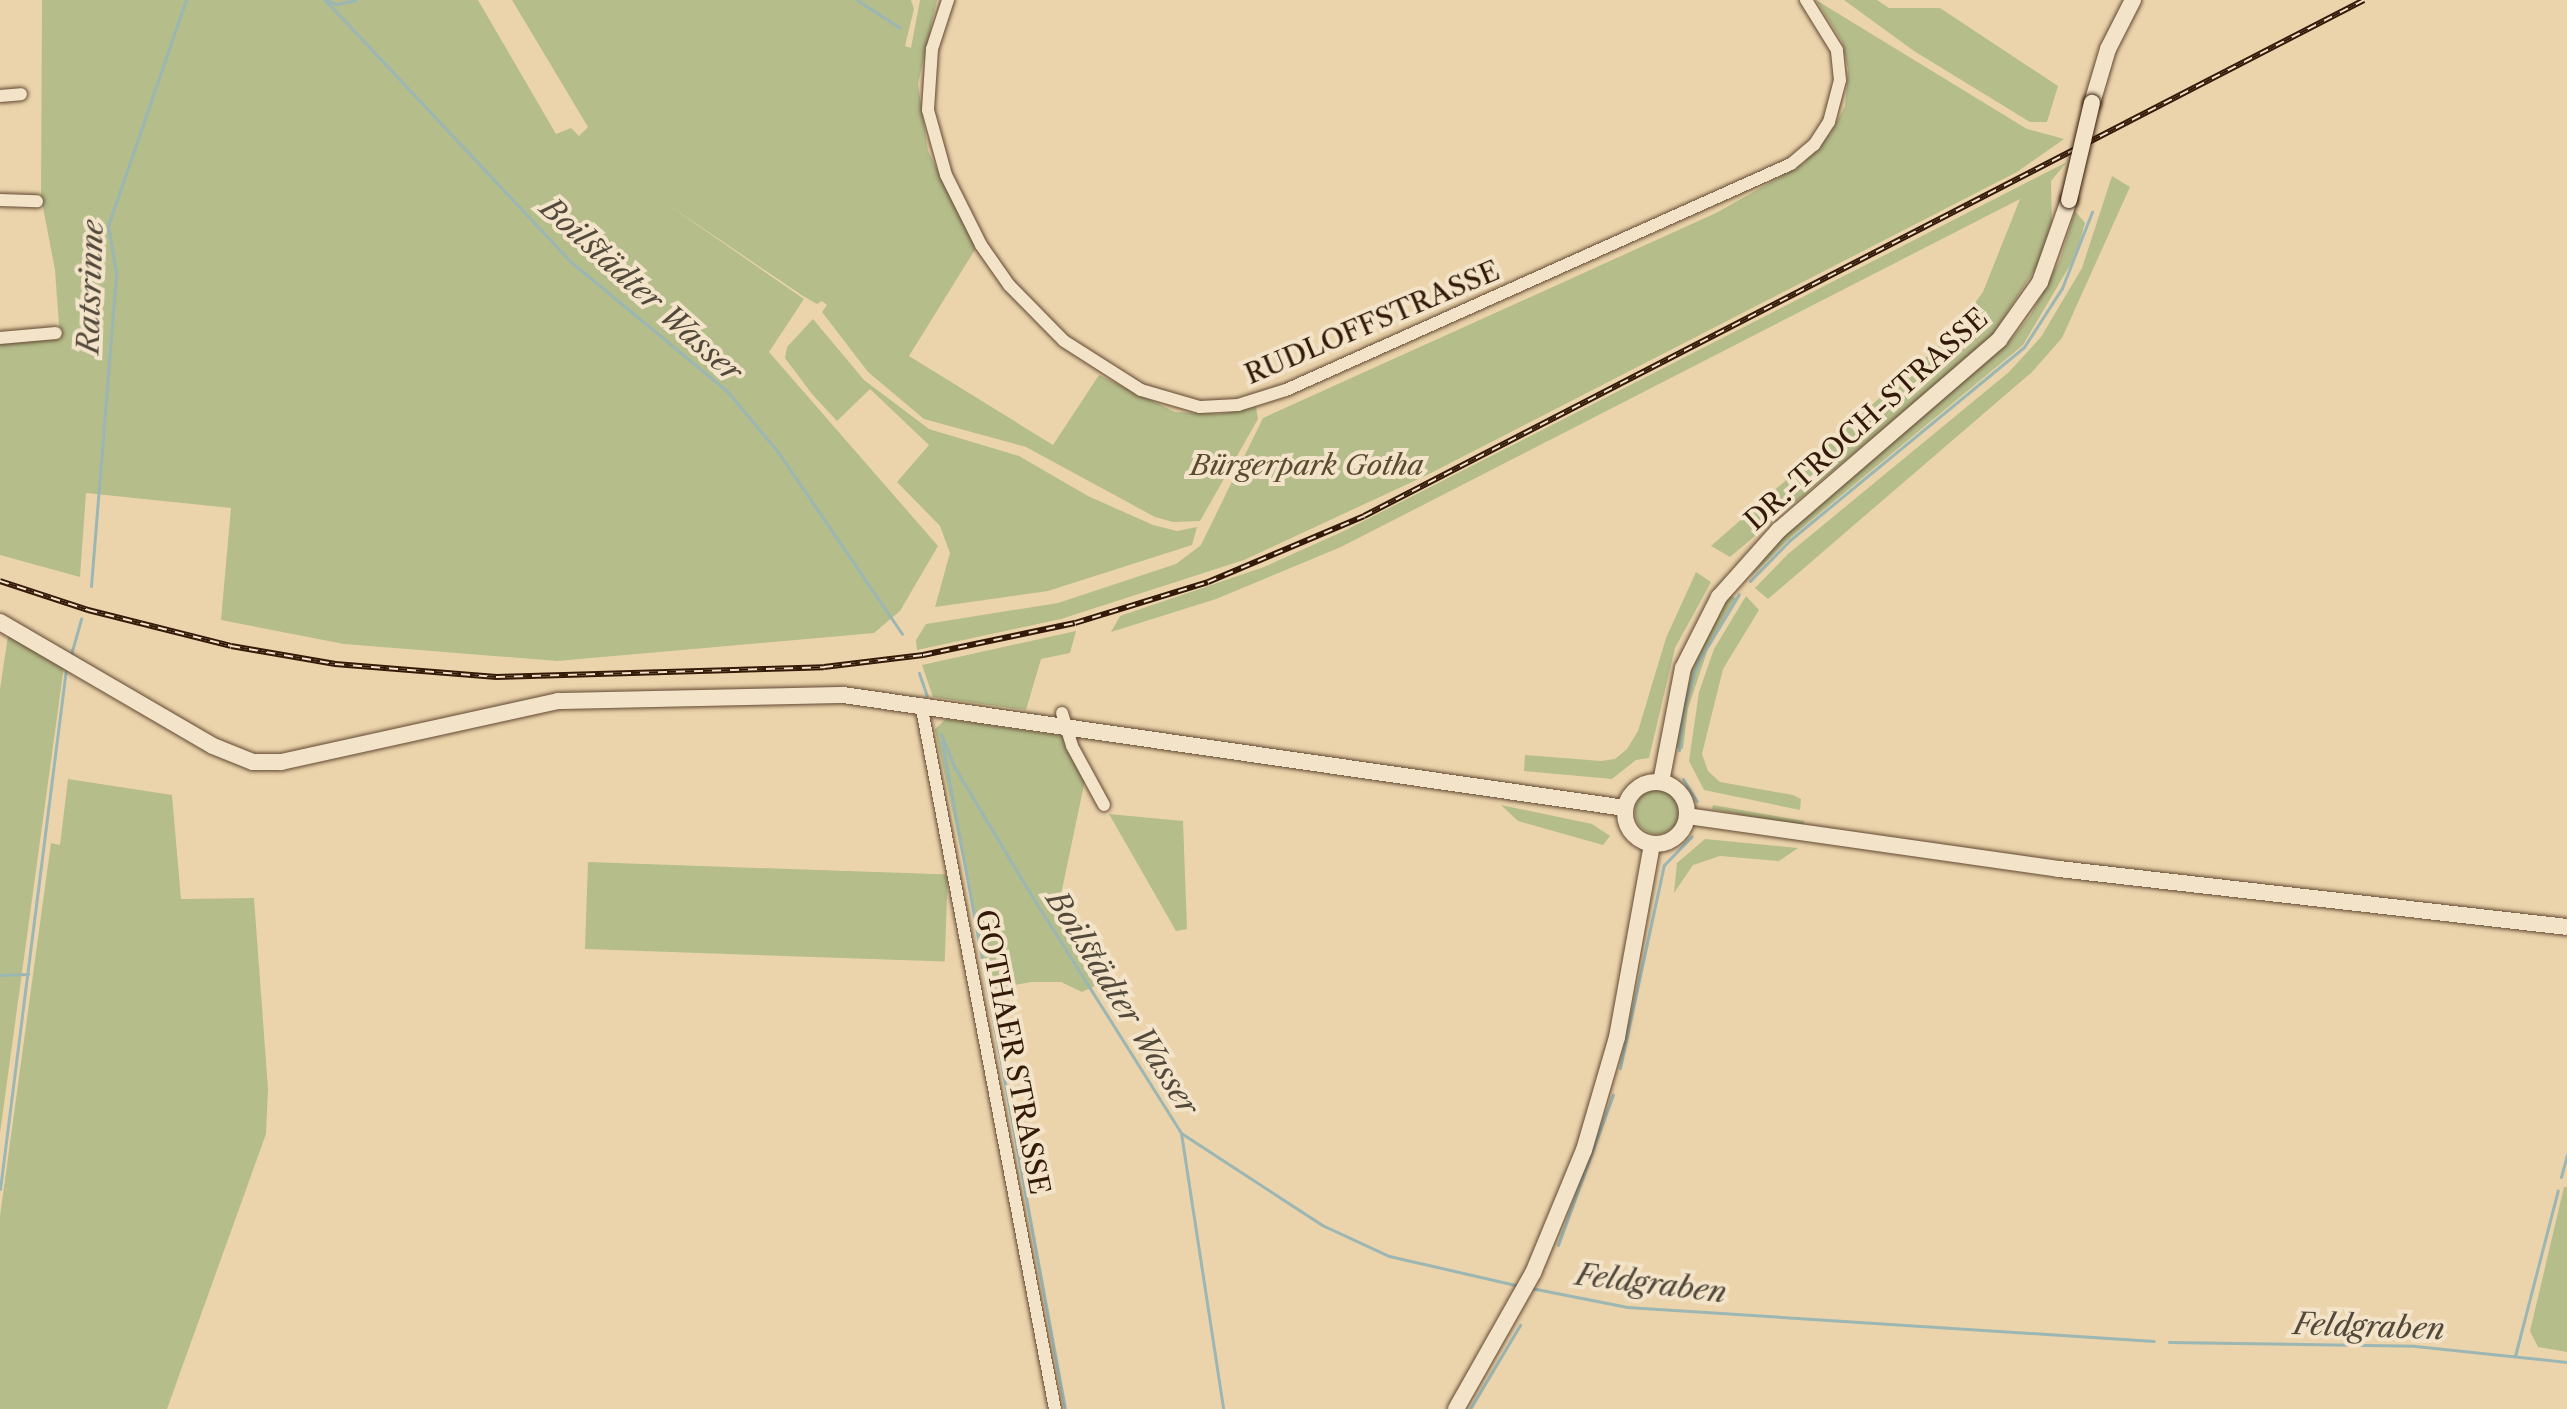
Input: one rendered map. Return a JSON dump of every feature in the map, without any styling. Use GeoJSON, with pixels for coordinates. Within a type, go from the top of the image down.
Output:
{"type":"FeatureCollection","features":[{"type":"Feature","properties":{"kind":"street","name":"RUDLOFFSTRASSE"},"geometry":{"type":"LineString","coordinates":[[948,0],[932,49],[928,110],[946,175],[981,245],[1026,305],[1075,349],[1141,390],[1200,407],[1238,405],[1286,390],[1791,164],[1814,145],[1829,122],[1840,80],[1837,50],[1806,0]]}},
{"type":"Feature","properties":{"kind":"street","name":"DR.-TROCH-STRASSE"},"geometry":{"type":"LineString","coordinates":[[1661,782],[1683,668],[1719,597],[1779,530],[1999,340],[2040,282],[2069,200],[2108,49],[2133,0]]}},
{"type":"Feature","properties":{"kind":"street"},"geometry":{"type":"LineString","coordinates":[[0,96],[21,94]]}},
{"type":"Feature","properties":{"kind":"street"},"geometry":{"type":"LineString","coordinates":[[0,200],[37,201]]}},
{"type":"Feature","properties":{"kind":"street"},"geometry":{"type":"LineString","coordinates":[[0,338],[56,333]]}},
{"type":"Feature","properties":{"kind":"street"},"geometry":{"type":"LineString","coordinates":[[0,622],[67,658],[213,746],[253,762],[281,762],[558,701],[843,695],[1064,720],[1625,808]]}},
{"type":"Feature","properties":{"kind":"street","name":"GOTHAER STRASSE"},"geometry":{"type":"LineString","coordinates":[[921,704],[1055,1409]]}},
{"type":"Feature","properties":{"kind":"street"},"geometry":{"type":"LineString","coordinates":[[1064,720],[1104,805]]}},
{"type":"Feature","properties":{"kind":"street"},"geometry":{"type":"LineString","coordinates":[[1661,782],[1681,794],[1687,816],[1675,837],[1652,844],[1631,832],[1625,808],[1638,787],[1661,782]]}},
{"type":"Feature","properties":{"kind":"street"},"geometry":{"type":"LineString","coordinates":[[1687,816],[2059,869],[2567,927]]}},
{"type":"Feature","properties":{"kind":"street"},"geometry":{"type":"LineString","coordinates":[[1456,1409],[1518,1303],[1569,1192],[1606,1079],[1637,946],[1652,844]]}},
{"type":"Feature","properties":{"kind":"green space"},"geometry":{"type":"Polygon","coordinates":[[[42,0],[478,0],[556,134],[571,128],[579,136],[588,127],[512,0],[911,0],[914,9],[905,46],[911,48],[920,0],[937,0],[918,84],[928,151],[976,248],[909,356],[1053,445],[1099,375],[1175,412],[1220,414],[1256,407],[1258,419],[1200,521],[1173,522],[1155,517],[1026,447],[924,419],[868,372],[822,312],[827,305],[822,301],[817,304],[803,296],[664,202],[804,299],[769,352],[938,546],[900,611],[874,633],[557,661],[344,644],[221,620],[231,508],[86,493],[80,577],[0,555],[0,343],[60,339],[55,270],[41,197],[42,0]]]}},
{"type":"Feature","properties":{"kind":"green space","name":"Bürgerpark Gotha"},"geometry":{"type":"Polygon","coordinates":[[[1816,0],[2027,129],[2064,139],[2017,172],[1427,475],[1244,560],[1061,619],[917,650],[916,640],[926,624],[1058,603],[1176,564],[1201,545],[1263,418],[1716,213],[1803,164],[1831,133],[1845,106],[1848,69],[1842,41],[1816,0]]]}},
{"type":"Feature","properties":{"kind":"green space"},"geometry":{"type":"Polygon","coordinates":[[[1844,0],[1877,0],[1889,8],[1940,8],[2058,86],[2047,122],[2030,122],[1914,51],[1844,0]]]}},
{"type":"Feature","properties":{"kind":"green space"},"geometry":{"type":"Polygon","coordinates":[[[2067,162],[2051,181],[2052,226],[2038,265],[1989,340],[1730,557],[1711,546],[1950,336],[1983,292],[2020,199],[1341,547],[1216,599],[1111,632],[1120,616],[1264,567],[1346,530],[2067,162]]]}},
{"type":"Feature","properties":{"kind":"green space"},"geometry":{"type":"Polygon","coordinates":[[[2112,176],[2130,187],[2062,338],[2032,372],[1768,599],[1755,588],[1788,554],[2009,372],[2041,337],[2082,268],[2112,176]]]}},
{"type":"Feature","properties":{"kind":"green space"},"geometry":{"type":"Polygon","coordinates":[[[2075,211],[2085,223],[2076,255],[2023,345],[1791,537],[1750,578],[1776,542],[2010,341],[2030,316],[2060,260],[2075,211]]]}},
{"type":"Feature","properties":{"kind":"green space"},"geometry":{"type":"Polygon","coordinates":[[[813,319],[864,380],[929,429],[1019,456],[1088,496],[1153,525],[1177,531],[1197,527],[1192,545],[1048,591],[935,607],[950,553],[940,526],[897,482],[929,445],[870,389],[837,421],[812,394],[785,358],[787,347],[813,319]]]}},
{"type":"Feature","properties":{"kind":"green space"},"geometry":{"type":"Polygon","coordinates":[[[1696,572],[1711,582],[1675,648],[1649,758],[1636,760],[1612,779],[1524,771],[1525,755],[1601,761],[1615,759],[1627,749],[1638,731],[1666,638],[1696,572]]]}},
{"type":"Feature","properties":{"kind":"green space"},"geometry":{"type":"Polygon","coordinates":[[[1730,595],[1737,599],[1711,640],[1688,708],[1683,749],[1675,748],[1693,664],[1730,595]]]}},
{"type":"Feature","properties":{"kind":"green space"},"geometry":{"type":"Polygon","coordinates":[[[1746,596],[1759,610],[1723,669],[1702,754],[1708,771],[1720,782],[1793,795],[1801,799],[1800,810],[1704,790],[1689,761],[1699,692],[1714,649],[1746,596]]]}},
{"type":"Feature","properties":{"kind":"green space"},"geometry":{"type":"Polygon","coordinates":[[[1076,631],[1070,653],[1041,659],[1026,710],[933,697],[922,665],[1076,631]]]}},
{"type":"Feature","properties":{"kind":"green space"},"geometry":{"type":"Polygon","coordinates":[[[8,636],[64,666],[0,1133],[0,689],[8,636]]]}},
{"type":"Feature","properties":{"kind":"green space"},"geometry":{"type":"Polygon","coordinates":[[[946,719],[1063,736],[1085,780],[1059,904],[1067,936],[1095,986],[1082,992],[1061,982],[1031,982],[994,989],[991,995],[935,729],[946,719]]]}},
{"type":"Feature","properties":{"kind":"green space"},"geometry":{"type":"Polygon","coordinates":[[[68,779],[172,795],[181,899],[254,898],[268,1089],[266,1134],[167,1409],[0,1409],[0,1216],[51,843],[60,845],[68,779]]]}},
{"type":"Feature","properties":{"kind":"green space"},"geometry":{"type":"Polygon","coordinates":[[[1657,790],[1673,796],[1679,812],[1673,828],[1657,834],[1641,828],[1635,812],[1641,796],[1657,790]]]}},
{"type":"Feature","properties":{"kind":"green space"},"geometry":{"type":"Polygon","coordinates":[[[1501,805],[1592,824],[1610,836],[1603,845],[1518,821],[1501,805]]]}},
{"type":"Feature","properties":{"kind":"green space"},"geometry":{"type":"Polygon","coordinates":[[[1713,805],[1804,821],[1804,827],[1712,809],[1713,805]]]}},
{"type":"Feature","properties":{"kind":"green space"},"geometry":{"type":"Polygon","coordinates":[[[1109,814],[1183,821],[1187,929],[1176,931],[1109,814]]]}},
{"type":"Feature","properties":{"kind":"green space"},"geometry":{"type":"Polygon","coordinates":[[[1705,839],[1798,848],[1779,861],[1720,856],[1693,865],[1674,893],[1677,863],[1705,839]]]}},
{"type":"Feature","properties":{"kind":"green space"},"geometry":{"type":"Polygon","coordinates":[[[588,862],[948,875],[945,962],[585,949],[588,862]]]}},
{"type":"Feature","properties":{"kind":"green space"},"geometry":{"type":"Polygon","coordinates":[[[2564,1187],[2567,1187],[2567,1352],[2538,1347],[2530,1331],[2564,1187]]]}},
{"type":"Feature","properties":{"kind":"waterway","name":"Ratsrinne"},"geometry":{"type":"LineString","coordinates":[[91,586],[116,272],[108,226],[186,0]]}},
{"type":"Feature","properties":{"kind":"waterway","name":"Boilstädter Wasser"},"geometry":{"type":"LineString","coordinates":[[325,0],[571,262],[727,391],[778,452],[902,634]]}},
{"type":"Feature","properties":{"kind":"waterway"},"geometry":{"type":"LineString","coordinates":[[327,0],[336,4],[356,0]]}},
{"type":"Feature","properties":{"kind":"waterway"},"geometry":{"type":"LineString","coordinates":[[857,0],[900,28]]}},
{"type":"Feature","properties":{"kind":"waterway"},"geometry":{"type":"LineString","coordinates":[[1750,581],[1790,540],[2024,347],[2062,288],[2092,212]]}},
{"type":"Feature","properties":{"kind":"waterway"},"geometry":{"type":"LineString","coordinates":[[1679,750],[1684,705],[1698,662],[1739,594]]}},
{"type":"Feature","properties":{"kind":"waterway","name":"Ratsrinne"},"geometry":{"type":"LineString","coordinates":[[70,658],[81,619]]}},
{"type":"Feature","properties":{"kind":"waterway","name":"Ratsrinne"},"geometry":{"type":"LineString","coordinates":[[0,1189],[66,669]]}},
{"type":"Feature","properties":{"kind":"waterway","name":"Boilstädter Wasser"},"geometry":{"type":"LineString","coordinates":[[919,673],[927,696]]}},
{"type":"Feature","properties":{"kind":"waterway","name":"Boilstädter Wasser"},"geometry":{"type":"LineString","coordinates":[[941,734],[955,768],[1025,885],[1181,1133],[1223,1409]]}},
{"type":"Feature","properties":{"kind":"waterway"},"geometry":{"type":"LineString","coordinates":[[942,742],[1065,1409]]}},
{"type":"Feature","properties":{"kind":"waterway"},"geometry":{"type":"LineString","coordinates":[[1683,779],[1697,801]]}},
{"type":"Feature","properties":{"kind":"waterway"},"geometry":{"type":"LineString","coordinates":[[1620,1068],[1664,865],[1692,836]]}},
{"type":"Feature","properties":{"kind":"waterway"},"geometry":{"type":"LineString","coordinates":[[0,975],[28,974]]}},
{"type":"Feature","properties":{"kind":"waterway"},"geometry":{"type":"LineString","coordinates":[[1558,1245],[1613,1095]]}},
{"type":"Feature","properties":{"kind":"waterway","name":"Feldgraben"},"geometry":{"type":"LineString","coordinates":[[1181,1133],[1322,1225],[1389,1256],[1520,1286]]}},
{"type":"Feature","properties":{"kind":"waterway"},"geometry":{"type":"LineString","coordinates":[[2561,1177],[2567,1155]]}},
{"type":"Feature","properties":{"kind":"waterway"},"geometry":{"type":"LineString","coordinates":[[2515,1356],[2558,1190]]}},
{"type":"Feature","properties":{"kind":"waterway","name":"Feldgraben"},"geometry":{"type":"LineString","coordinates":[[1531,1288],[1627,1307],[2154,1341]]}},
{"type":"Feature","properties":{"kind":"waterway"},"geometry":{"type":"LineString","coordinates":[[1470,1409],[1520,1325]]}},
{"type":"Feature","properties":{"kind":"waterway","name":"Feldgraben"},"geometry":{"type":"LineString","coordinates":[[2169,1342],[2415,1346],[2567,1362]]}},
{"type":"Feature","properties":{"kind":"railway"},"geometry":{"type":"LineString","coordinates":[[0,581],[88,610],[231,646],[335,664],[496,677],[824,667],[923,655],[1075,623],[1208,582],[1364,516],[2364,0]]}}]}
